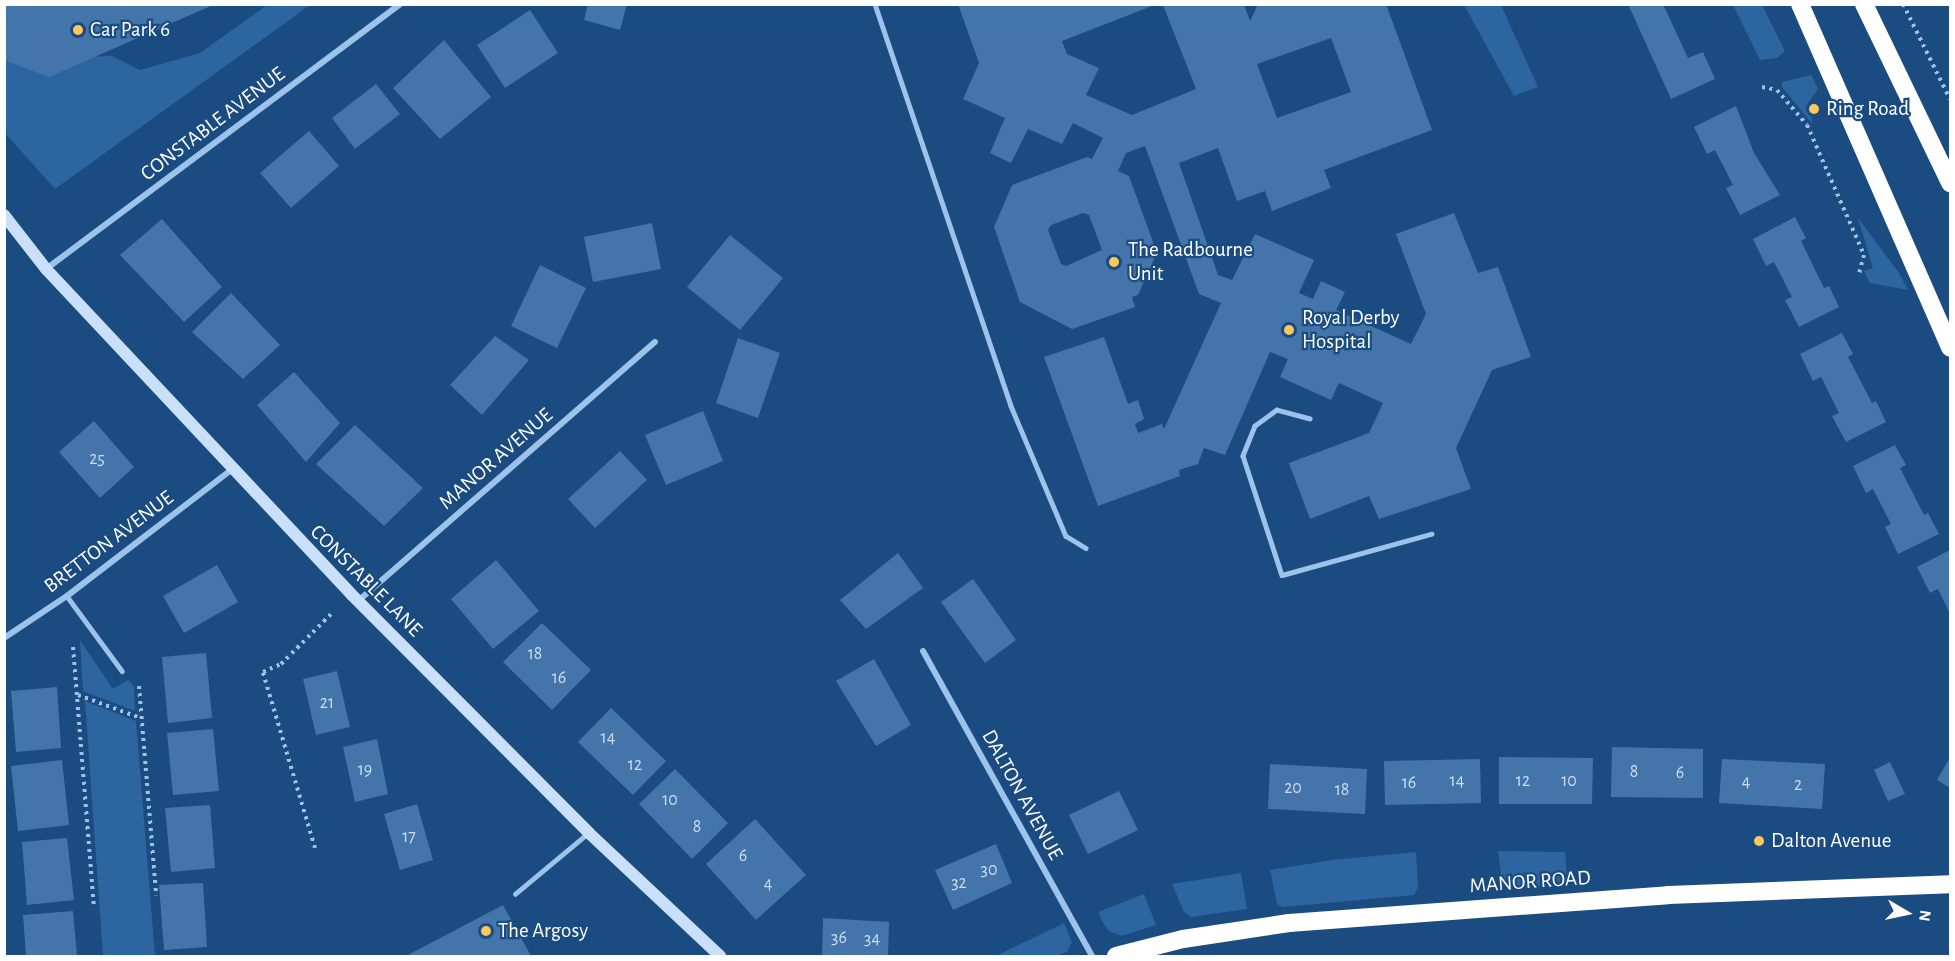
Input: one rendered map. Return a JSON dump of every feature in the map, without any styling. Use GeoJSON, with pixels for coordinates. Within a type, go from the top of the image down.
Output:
{"type":"FeatureCollection","features":[{"type":"Feature","properties":{"kind":"highway"},"geometry":{"type":"LineString","coordinates":[[1800,4],[1950,348]]}},
{"type":"Feature","properties":{"kind":"highway"},"geometry":{"type":"LineString","coordinates":[[1864,4],[1950,183]]}},
{"type":"Feature","properties":{"kind":"highway"},"geometry":{"type":"LineString","coordinates":[[1929,885],[1950,877]]}},
{"type":"Feature","properties":{"kind":"highway","name":"MANOR ROAD"},"geometry":{"type":"LineString","coordinates":[[1116,957],[1183,939],[1289,923],[1668,895],[1950,884]]}},
{"type":"Feature","properties":{"kind":"street","name":"CONSTABLE AVENUE"},"geometry":{"type":"LineString","coordinates":[[46,269],[400,4]]}},
{"type":"Feature","properties":{"kind":"street","name":"CONSTABLE LANE"},"geometry":{"type":"LineString","coordinates":[[4,214],[46,269],[231,470],[358,602],[589,833],[720,957]]}},
{"type":"Feature","properties":{"kind":"street","name":"MANOR AVENUE"},"geometry":{"type":"LineString","coordinates":[[358,602],[655,342]]}},
{"type":"Feature","properties":{"kind":"street","name":"BRETTON AVENUE"},"geometry":{"type":"LineString","coordinates":[[4,638],[67,596],[231,470]]}},
{"type":"Feature","properties":{"kind":"street","name":"DALTON AVENUE"},"geometry":{"type":"LineString","coordinates":[[923,651],[1092,957]]}},
{"type":"Feature","properties":{"kind":"lane"},"geometry":{"type":"LineString","coordinates":[[875,4],[1011,405],[1066,536],[1086,548]]}},
{"type":"Feature","properties":{"kind":"lane"},"geometry":{"type":"LineString","coordinates":[[1310,419],[1277,410],[1255,426],[1244,456],[1282,575],[1431,534]]}},
{"type":"Feature","properties":{"kind":"lane"},"geometry":{"type":"LineString","coordinates":[[67,596],[122,671]]}},
{"type":"Feature","properties":{"kind":"lane"},"geometry":{"type":"LineString","coordinates":[[515,894],[589,833]]}},
{"type":"Feature","properties":{"kind":"path"},"geometry":{"type":"LineString","coordinates":[[1903,4],[1950,99]]}},
{"type":"Feature","properties":{"kind":"path"},"geometry":{"type":"LineString","coordinates":[[1762,87],[1777,90],[1807,125],[1864,255],[1858,274]]}},
{"type":"Feature","properties":{"kind":"path"},"geometry":{"type":"LineString","coordinates":[[67,596],[78,694],[94,909]]}},
{"type":"Feature","properties":{"kind":"path"},"geometry":{"type":"LineString","coordinates":[[315,848],[263,672],[281,664],[320,626]]}},
{"type":"Feature","properties":{"kind":"path"},"geometry":{"type":"LineString","coordinates":[[122,671],[139,683],[156,895]]}},
{"type":"Feature","properties":{"kind":"path"},"geometry":{"type":"LineString","coordinates":[[78,694],[141,718]]}},
{"type":"Feature","properties":{"kind":"shaded area"},"geometry":{"type":"Polygon","coordinates":[[[267,5],[310,5],[55,189],[5,133],[4,60],[112,56],[140,70],[200,53],[267,5]]]}},
{"type":"Feature","properties":{"kind":"shaded area"},"geometry":{"type":"Polygon","coordinates":[[[1464,5],[1501,5],[1538,87],[1514,96],[1464,5]]]}},
{"type":"Feature","properties":{"kind":"shaded area"},"geometry":{"type":"Polygon","coordinates":[[[1733,5],[1762,5],[1785,51],[1777,58],[1760,60],[1733,5]]]}},
{"type":"Feature","properties":{"kind":"shaded area"},"geometry":{"type":"Polygon","coordinates":[[[1811,75],[1818,89],[1808,103],[1813,125],[1782,87],[1782,82],[1811,75]]]}},
{"type":"Feature","properties":{"kind":"shaded area"},"geometry":{"type":"Polygon","coordinates":[[[1858,218],[1899,273],[1908,290],[1870,283],[1864,271],[1873,268],[1858,218]]]}},
{"type":"Feature","properties":{"kind":"shaded area"},"geometry":{"type":"Polygon","coordinates":[[[80,640],[113,689],[128,680],[134,686],[135,711],[83,691],[80,640]]]}},
{"type":"Feature","properties":{"kind":"shaded area"},"geometry":{"type":"Polygon","coordinates":[[[85,701],[136,721],[155,956],[103,956],[85,701]]]}},
{"type":"Feature","properties":{"kind":"shaded area"},"geometry":{"type":"Polygon","coordinates":[[[1498,851],[1565,852],[1567,877],[1562,885],[1507,888],[1502,884],[1498,851]]]}},
{"type":"Feature","properties":{"kind":"shaded area"},"geometry":{"type":"Polygon","coordinates":[[[1416,852],[1418,887],[1414,895],[1283,907],[1277,904],[1270,870],[1332,860],[1416,852]]]}},
{"type":"Feature","properties":{"kind":"shaded area"},"geometry":{"type":"Polygon","coordinates":[[[1241,873],[1247,909],[1191,917],[1184,912],[1172,884],[1241,873]]]}},
{"type":"Feature","properties":{"kind":"shaded area"},"geometry":{"type":"Polygon","coordinates":[[[1144,894],[1156,925],[1122,936],[1109,931],[1098,912],[1144,894]]]}},
{"type":"Feature","properties":{"kind":"shaded area"},"geometry":{"type":"Polygon","coordinates":[[[1064,923],[1072,942],[1067,952],[1055,956],[1001,956],[1000,954],[1064,923]]]}},
{"type":"Feature","properties":{"kind":"building","name":"Car Park 6"},"geometry":{"type":"Polygon","coordinates":[[[4,4],[213,5],[49,77],[4,60],[4,4]]]}},
{"type":"Feature","properties":{"kind":"building"},"geometry":{"type":"Polygon","coordinates":[[[588,4],[627,4],[620,30],[584,20],[588,4]]]}},
{"type":"Feature","properties":{"kind":"building","name":"The Radbourne Unit"},"geometry":{"type":"Polygon","coordinates":[[[958,4],[1157,4],[1062,41],[1067,54],[1099,68],[1086,95],[1132,115],[1196,89],[1163,5],[1244,5],[1250,21],[1258,4],[1386,4],[1432,130],[1324,170],[1331,188],[1272,211],[1265,191],[1237,201],[1218,148],[1179,163],[1218,275],[1232,280],[1255,234],[1314,260],[1299,293],[1313,299],[1321,281],[1345,292],[1336,310],[1411,344],[1426,314],[1396,234],[1454,213],[1478,273],[1498,267],[1531,357],[1492,370],[1456,448],[1471,489],[1379,519],[1369,496],[1310,519],[1289,463],[1369,433],[1383,403],[1339,383],[1331,400],[1280,377],[1288,359],[1270,352],[1225,455],[1204,448],[1198,464],[1179,470],[1180,476],[1098,506],[1044,357],[1104,337],[1128,404],[1138,400],[1144,419],[1135,424],[1138,433],[1162,424],[1164,429],[1221,303],[1199,294],[1145,146],[1126,153],[1118,171],[1129,176],[1157,253],[1138,295],[1132,297],[1135,307],[1072,329],[1020,302],[994,227],[1012,185],[1087,157],[1092,159],[1103,138],[1073,123],[1062,144],[1028,129],[1011,163],[990,153],[1005,118],[963,99],[979,63],[958,4]],[[1331,38],[1257,64],[1277,118],[1351,92],[1331,38]],[[1083,213],[1051,225],[1048,230],[1061,264],[1066,266],[1102,250],[1089,215],[1083,213]]]}},
{"type":"Feature","properties":{"kind":"building"},"geometry":{"type":"Polygon","coordinates":[[[1628,4],[1663,4],[1688,58],[1703,52],[1715,79],[1671,99],[1628,4]]]}},
{"type":"Feature","properties":{"kind":"building"},"geometry":{"type":"Polygon","coordinates":[[[530,10],[558,53],[505,88],[477,45],[530,10]]]}},
{"type":"Feature","properties":{"kind":"building"},"geometry":{"type":"Polygon","coordinates":[[[444,40],[491,97],[440,139],[393,88],[444,40]]]}},
{"type":"Feature","properties":{"kind":"building"},"geometry":{"type":"Polygon","coordinates":[[[376,84],[400,114],[355,149],[332,118],[376,84]]]}},
{"type":"Feature","properties":{"kind":"building"},"geometry":{"type":"Polygon","coordinates":[[[1736,106],[1754,153],[1780,195],[1740,215],[1726,188],[1733,185],[1715,150],[1707,154],[1694,127],[1736,106]]]}},
{"type":"Feature","properties":{"kind":"building"},"geometry":{"type":"Polygon","coordinates":[[[309,131],[339,166],[291,208],[260,173],[309,131]]]}},
{"type":"Feature","properties":{"kind":"building"},"geometry":{"type":"Polygon","coordinates":[[[1795,217],[1806,238],[1801,241],[1824,288],[1829,286],[1839,307],[1799,327],[1785,300],[1792,297],[1774,262],[1766,266],[1753,239],[1795,217]]]}},
{"type":"Feature","properties":{"kind":"building"},"geometry":{"type":"Polygon","coordinates":[[[162,219],[222,287],[184,322],[120,255],[162,219]]]}},
{"type":"Feature","properties":{"kind":"building"},"geometry":{"type":"Polygon","coordinates":[[[652,223],[661,269],[593,282],[584,237],[652,223]]]}},
{"type":"Feature","properties":{"kind":"building"},"geometry":{"type":"Polygon","coordinates":[[[730,235],[783,278],[740,330],[687,287],[730,235]]]}},
{"type":"Feature","properties":{"kind":"building"},"geometry":{"type":"Polygon","coordinates":[[[540,265],[586,288],[557,348],[511,326],[540,265]]]}},
{"type":"Feature","properties":{"kind":"building"},"geometry":{"type":"Polygon","coordinates":[[[231,293],[280,345],[243,379],[192,332],[231,293]]]}},
{"type":"Feature","properties":{"kind":"building"},"geometry":{"type":"Polygon","coordinates":[[[1842,333],[1853,354],[1848,357],[1872,403],[1876,401],[1886,422],[1846,442],[1832,416],[1839,413],[1821,377],[1813,381],[1800,354],[1842,333]]]}},
{"type":"Feature","properties":{"kind":"building"},"geometry":{"type":"Polygon","coordinates":[[[495,336],[529,360],[482,415],[450,385],[495,336]]]}},
{"type":"Feature","properties":{"kind":"building"},"geometry":{"type":"Polygon","coordinates":[[[738,338],[780,353],[758,418],[716,403],[738,338]]]}},
{"type":"Feature","properties":{"kind":"building"},"geometry":{"type":"Polygon","coordinates":[[[294,372],[340,423],[306,462],[257,405],[294,372]]]}},
{"type":"Feature","properties":{"kind":"building"},"geometry":{"type":"Polygon","coordinates":[[[703,411],[723,461],[666,485],[645,435],[703,411]]]}},
{"type":"Feature","properties":{"kind":"building"},"geometry":{"type":"Polygon","coordinates":[[[94,421],[134,467],[100,498],[59,452],[94,421]]]}},
{"type":"Feature","properties":{"kind":"building"},"geometry":{"type":"Polygon","coordinates":[[[355,425],[423,488],[384,526],[316,464],[355,425]]]}},
{"type":"Feature","properties":{"kind":"building"},"geometry":{"type":"Polygon","coordinates":[[[1895,445],[1906,465],[1900,468],[1924,515],[1928,513],[1939,534],[1898,554],[1885,527],[1891,524],[1873,489],[1866,493],[1853,466],[1895,445]]]}},
{"type":"Feature","properties":{"kind":"building"},"geometry":{"type":"Polygon","coordinates":[[[620,451],[647,480],[595,528],[568,499],[620,451]]]}},
{"type":"Feature","properties":{"kind":"building"},"geometry":{"type":"Polygon","coordinates":[[[1950,550],[1950,614],[1938,589],[1930,593],[1917,567],[1950,550]]]}},
{"type":"Feature","properties":{"kind":"building"},"geometry":{"type":"Polygon","coordinates":[[[898,553],[923,588],[866,629],[840,600],[898,553]]]}},
{"type":"Feature","properties":{"kind":"building"},"geometry":{"type":"Polygon","coordinates":[[[496,560],[539,611],[493,649],[451,599],[496,560]]]}},
{"type":"Feature","properties":{"kind":"building"},"geometry":{"type":"Polygon","coordinates":[[[217,565],[238,602],[184,633],[163,596],[217,565]]]}},
{"type":"Feature","properties":{"kind":"building"},"geometry":{"type":"Polygon","coordinates":[[[973,579],[1016,640],[985,663],[941,602],[973,579]]]}},
{"type":"Feature","properties":{"kind":"building"},"geometry":{"type":"Polygon","coordinates":[[[542,623],[591,670],[552,710],[503,662],[542,623]]]}},
{"type":"Feature","properties":{"kind":"building"},"geometry":{"type":"Polygon","coordinates":[[[206,653],[212,718],[168,723],[162,657],[206,653]]]}},
{"type":"Feature","properties":{"kind":"building"},"geometry":{"type":"Polygon","coordinates":[[[874,659],[911,725],[876,746],[836,681],[874,659]]]}},
{"type":"Feature","properties":{"kind":"building"},"geometry":{"type":"Polygon","coordinates":[[[337,671],[350,727],[316,735],[303,679],[337,671]]]}},
{"type":"Feature","properties":{"kind":"building"},"geometry":{"type":"Polygon","coordinates":[[[57,687],[61,748],[16,752],[11,691],[57,687]]]}},
{"type":"Feature","properties":{"kind":"building"},"geometry":{"type":"Polygon","coordinates":[[[611,708],[666,761],[633,795],[578,742],[611,708]]]}},
{"type":"Feature","properties":{"kind":"building"},"geometry":{"type":"Polygon","coordinates":[[[213,729],[219,791],[173,795],[167,733],[213,729]]]}},
{"type":"Feature","properties":{"kind":"building"},"geometry":{"type":"Polygon","coordinates":[[[377,739],[388,794],[355,802],[343,747],[377,739]]]}},
{"type":"Feature","properties":{"kind":"building"},"geometry":{"type":"Polygon","coordinates":[[[1612,747],[1703,749],[1703,798],[1611,797],[1612,747]]]}},
{"type":"Feature","properties":{"kind":"building"},"geometry":{"type":"Polygon","coordinates":[[[1499,757],[1593,758],[1592,804],[1499,804],[1499,757]]]}},
{"type":"Feature","properties":{"kind":"building"},"geometry":{"type":"Polygon","coordinates":[[[1950,757],[1950,788],[1937,780],[1950,757]]]}},
{"type":"Feature","properties":{"kind":"building"},"geometry":{"type":"Polygon","coordinates":[[[1480,759],[1481,803],[1385,805],[1384,761],[1480,759]]]}},
{"type":"Feature","properties":{"kind":"building"},"geometry":{"type":"Polygon","coordinates":[[[1722,759],[1825,764],[1822,809],[1719,803],[1722,759]]]}},
{"type":"Feature","properties":{"kind":"building"},"geometry":{"type":"Polygon","coordinates":[[[62,760],[69,825],[18,831],[11,766],[62,760]]]}},
{"type":"Feature","properties":{"kind":"building"},"geometry":{"type":"Polygon","coordinates":[[[1890,762],[1905,794],[1888,801],[1874,770],[1890,762]]]}},
{"type":"Feature","properties":{"kind":"building"},"geometry":{"type":"Polygon","coordinates":[[[1270,764],[1367,769],[1365,814],[1268,809],[1270,764]]]}},
{"type":"Feature","properties":{"kind":"building"},"geometry":{"type":"Polygon","coordinates":[[[675,769],[728,823],[692,859],[639,804],[675,769]]]}},
{"type":"Feature","properties":{"kind":"building"},"geometry":{"type":"Polygon","coordinates":[[[1119,791],[1138,830],[1088,854],[1069,815],[1119,791]]]}},
{"type":"Feature","properties":{"kind":"building"},"geometry":{"type":"Polygon","coordinates":[[[417,804],[433,860],[400,870],[384,814],[417,804]]]}},
{"type":"Feature","properties":{"kind":"building"},"geometry":{"type":"Polygon","coordinates":[[[210,805],[215,868],[171,872],[165,808],[210,805]]]}},
{"type":"Feature","properties":{"kind":"building"},"geometry":{"type":"Polygon","coordinates":[[[755,819],[806,875],[756,920],[706,864],[755,819]]]}},
{"type":"Feature","properties":{"kind":"building"},"geometry":{"type":"Polygon","coordinates":[[[67,838],[74,900],[27,905],[22,842],[67,838]]]}},
{"type":"Feature","properties":{"kind":"building"},"geometry":{"type":"Polygon","coordinates":[[[996,844],[1012,883],[953,910],[935,870],[996,844]]]}},
{"type":"Feature","properties":{"kind":"building"},"geometry":{"type":"Polygon","coordinates":[[[203,883],[207,947],[164,950],[159,885],[203,883]]]}},
{"type":"Feature","properties":{"kind":"building","name":"The Argosy"},"geometry":{"type":"Polygon","coordinates":[[[503,905],[531,956],[406,956],[503,905]]]}},
{"type":"Feature","properties":{"kind":"building"},"geometry":{"type":"Polygon","coordinates":[[[73,911],[77,956],[26,956],[23,915],[73,911]]]}},
{"type":"Feature","properties":{"kind":"building"},"geometry":{"type":"Polygon","coordinates":[[[823,918],[889,922],[888,956],[822,956],[823,918]]]}},
{"type":"Feature","properties":{"kind":"place","name":"Car Park 6"},"geometry":{"type":"Point","coordinates":[78,30]}},
{"type":"Feature","properties":{"kind":"place","name":"Ring Road"},"geometry":{"type":"Point","coordinates":[1814,109]}},
{"type":"Feature","properties":{"kind":"place","name":"The Radbourne Unit"},"geometry":{"type":"Point","coordinates":[1114,262]}},
{"type":"Feature","properties":{"kind":"place","name":"Royal Derby Hospital"},"geometry":{"type":"Point","coordinates":[1289,330]}},
{"type":"Feature","properties":{"kind":"place","name":"Dalton Avenue"},"geometry":{"type":"Point","coordinates":[1759,841]}},
{"type":"Feature","properties":{"kind":"place","name":"The Argosy"},"geometry":{"type":"Point","coordinates":[486,931]}}]}
